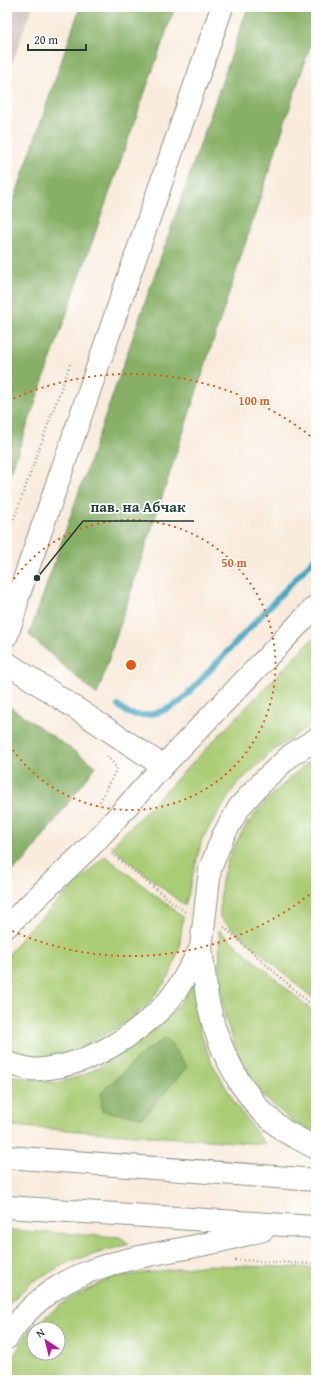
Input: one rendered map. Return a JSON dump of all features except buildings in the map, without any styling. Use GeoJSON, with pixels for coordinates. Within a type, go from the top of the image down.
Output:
{"type":"FeatureCollection","features":[{"type":"Feature","properties":{"kind":"main road"},"geometry":{"type":"LineString","coordinates":[[7,635],[18,597],[222,7]]}},
{"type":"Feature","properties":{"kind":"main road"},"geometry":{"type":"LineString","coordinates":[[7,926],[95,842],[163,766],[316,606]]}},
{"type":"Feature","properties":{"kind":"main road"},"geometry":{"type":"LineString","coordinates":[[7,663],[163,766]]}},
{"type":"Feature","properties":{"kind":"main road"},"geometry":{"type":"LineString","coordinates":[[316,739],[291,755],[264,780],[240,806],[223,836],[210,869],[201,948],[207,998],[214,1027],[225,1055],[240,1083],[260,1110],[284,1131],[316,1148]]}},
{"type":"Feature","properties":{"kind":"main road"},"geometry":{"type":"LineString","coordinates":[[7,1063],[32,1070],[58,1067],[89,1058],[115,1044],[141,1026],[166,1004],[184,978],[201,948]]}},
{"type":"Feature","properties":{"kind":"main road"},"geometry":{"type":"LineString","coordinates":[[7,1157],[316,1180]]}},
{"type":"Feature","properties":{"kind":"main road"},"geometry":{"type":"LineString","coordinates":[[7,1207],[316,1227]]}},
{"type":"Feature","properties":{"kind":"main road"},"geometry":{"type":"LineString","coordinates":[[7,1338],[15,1325],[24,1315],[52,1291],[72,1279],[100,1267],[142,1256],[206,1244],[284,1225]]}},
{"type":"Feature","properties":{"kind":"path"},"geometry":{"type":"LineString","coordinates":[[7,538],[70,364]]}},
{"type":"Feature","properties":{"kind":"shaded area"},"geometry":{"type":"Polygon","coordinates":[[[7,7],[32,7],[7,78],[7,7]]]}},
{"type":"Feature","properties":{"kind":"green space"},"geometry":{"type":"Polygon","coordinates":[[[80,7],[175,7],[7,483],[7,220],[80,7]]]}},
{"type":"Feature","properties":{"kind":"green space"},"geometry":{"type":"Polygon","coordinates":[[[248,7],[316,7],[316,28],[97,695],[29,635],[248,7]]]}},
{"type":"Feature","properties":{"kind":"green space"},"geometry":{"type":"Polygon","coordinates":[[[316,635],[316,721],[273,751],[236,785],[202,839],[185,906],[111,847],[316,635]]]}},
{"type":"Feature","properties":{"kind":"green space"},"geometry":{"type":"Polygon","coordinates":[[[7,705],[96,766],[23,863],[7,874],[7,705]]]}},
{"type":"Feature","properties":{"kind":"green space"},"geometry":{"type":"Polygon","coordinates":[[[316,756],[316,1001],[220,918],[220,895],[224,872],[230,854],[249,822],[273,793],[316,756]]]}},
{"type":"Feature","properties":{"kind":"green space"},"geometry":{"type":"Polygon","coordinates":[[[105,856],[183,917],[179,949],[170,975],[148,1005],[125,1023],[67,1055],[28,1061],[13,1053],[7,1047],[7,957],[24,934],[105,856]]]}},
{"type":"Feature","properties":{"kind":"green space"},"geometry":{"type":"Polygon","coordinates":[[[219,930],[316,1014],[316,1132],[294,1123],[263,1096],[241,1062],[225,1018],[220,982],[219,930]]]}},
{"type":"Feature","properties":{"kind":"green space"},"geometry":{"type":"Polygon","coordinates":[[[195,979],[199,1028],[211,1061],[236,1105],[265,1144],[7,1126],[7,1075],[57,1083],[83,1075],[114,1059],[162,1024],[180,1003],[195,979]]]}},
{"type":"Feature","properties":{"kind":"green space"},"geometry":{"type":"Polygon","coordinates":[[[166,1038],[187,1067],[143,1117],[102,1111],[101,1093],[144,1052],[166,1038]]]}},
{"type":"Feature","properties":{"kind":"green space"},"geometry":{"type":"Polygon","coordinates":[[[7,1230],[120,1237],[129,1244],[71,1261],[33,1281],[7,1305],[7,1230]]]}},
{"type":"Feature","properties":{"kind":"green space"},"geometry":{"type":"Polygon","coordinates":[[[208,1265],[316,1268],[316,1380],[7,1380],[7,1368],[26,1335],[26,1361],[66,1361],[66,1321],[40,1321],[67,1300],[113,1277],[208,1265]]]}},
{"type":"Feature","properties":{"kind":"waterway"},"geometry":{"type":"LineString","coordinates":[[118,706],[126,712],[144,715],[158,713],[181,701],[316,557]]}},
{"type":"Feature","properties":{"kind":"place","name":"пав. на Абчак"},"geometry":{"type":"Point","coordinates":[37,578]}}]}
